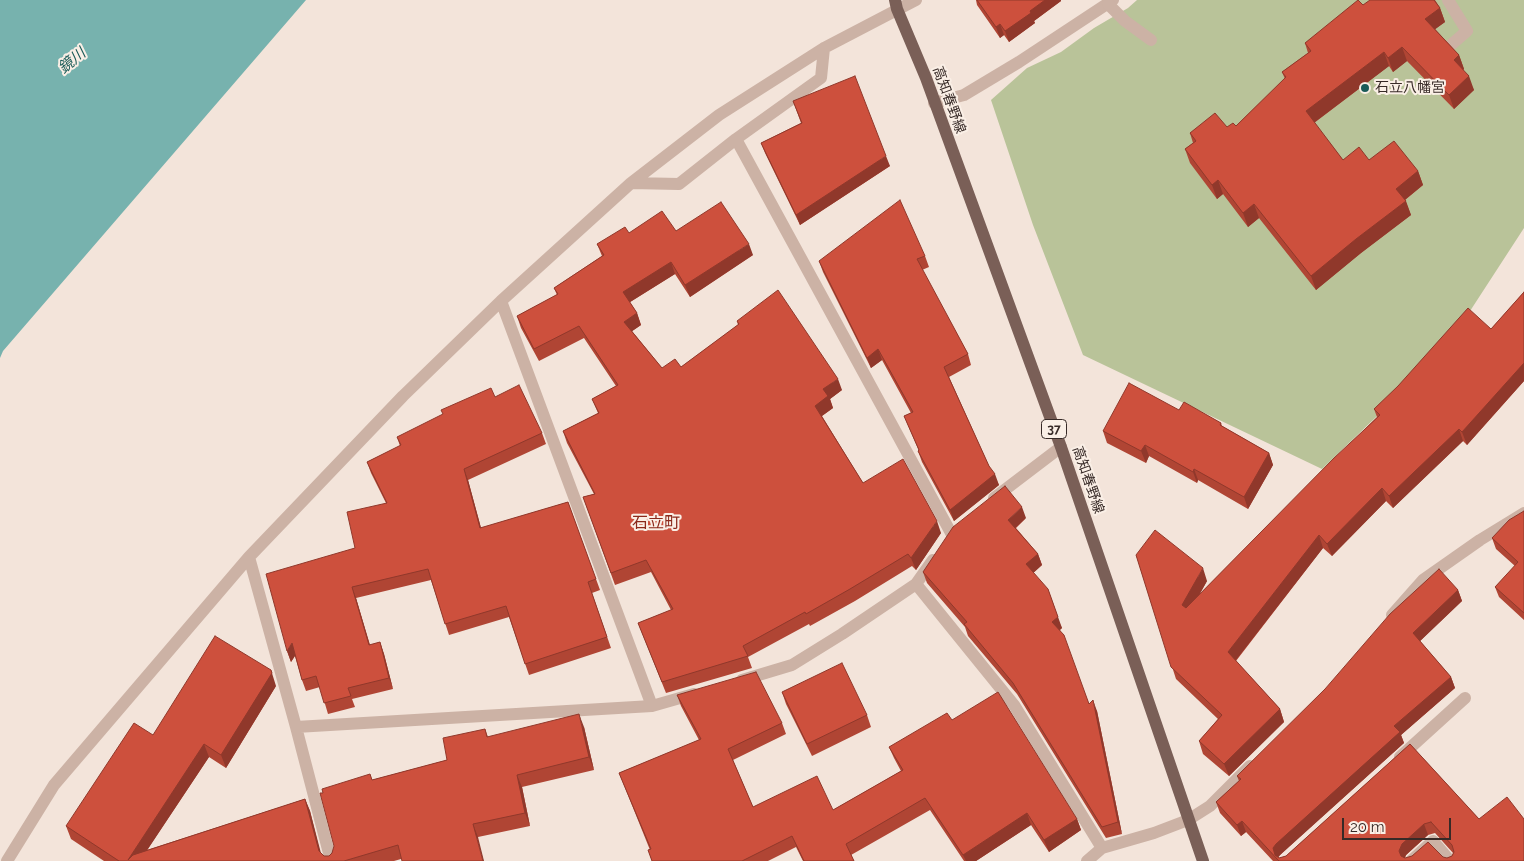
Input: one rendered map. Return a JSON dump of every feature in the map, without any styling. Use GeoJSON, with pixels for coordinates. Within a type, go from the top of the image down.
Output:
{"type":"FeatureCollection","features":[{"type":"Feature","properties":{"kind":"main road","name":"高知春野線"},"geometry":{"type":"LineString","coordinates":[[896,5],[926,78],[1060,447],[1203,861]]}},
{"type":"Feature","properties":{"kind":"street"},"geometry":{"type":"LineString","coordinates":[[7,861],[54,785],[249,558],[403,396],[501,301],[631,183],[720,115],[824,48],[896,5],[916,0]]}},
{"type":"Feature","properties":{"kind":"street"},"geometry":{"type":"LineString","coordinates":[[1448,0],[1467,31],[1452,44]]}},
{"type":"Feature","properties":{"kind":"street"},"geometry":{"type":"LineString","coordinates":[[934,103],[964,95],[1019,62],[1111,2],[1125,21],[1151,40]]}},
{"type":"Feature","properties":{"kind":"street"},"geometry":{"type":"LineString","coordinates":[[631,183],[679,184],[821,78],[824,48]]}},
{"type":"Feature","properties":{"kind":"street"},"geometry":{"type":"LineString","coordinates":[[734,682],[792,665],[842,634],[916,584],[949,537],[736,140]]}},
{"type":"Feature","properties":{"kind":"street"},"geometry":{"type":"LineString","coordinates":[[501,301],[652,706]]}},
{"type":"Feature","properties":{"kind":"street"},"geometry":{"type":"LineString","coordinates":[[988,504],[1060,447]]}},
{"type":"Feature","properties":{"kind":"street"},"geometry":{"type":"LineString","coordinates":[[1385,623],[1423,580],[1480,540],[1524,513]]}},
{"type":"Feature","properties":{"kind":"street"},"geometry":{"type":"LineString","coordinates":[[249,558],[331,861]]}},
{"type":"Feature","properties":{"kind":"street"},"geometry":{"type":"LineString","coordinates":[[916,584],[1014,705],[1102,848]]}},
{"type":"Feature","properties":{"kind":"street"},"geometry":{"type":"LineString","coordinates":[[296,727],[652,706],[706,690]]}},
{"type":"Feature","properties":{"kind":"street"},"geometry":{"type":"LineString","coordinates":[[1393,763],[1465,698]]}},
{"type":"Feature","properties":{"kind":"street"},"geometry":{"type":"LineString","coordinates":[[1087,861],[1102,848],[1154,833],[1188,820],[1210,806],[1259,757]]}},
{"type":"Feature","properties":{"kind":"street"},"geometry":{"type":"LineString","coordinates":[[1412,861],[1433,841],[1450,861]]}},
{"type":"Feature","properties":{"kind":"green space"},"geometry":{"type":"Polygon","coordinates":[[[1137,0],[1524,0],[1524,228],[1459,328],[1398,396],[1322,469],[1083,355],[1033,225],[991,100],[1027,68],[1061,52],[1094,28],[1128,8],[1137,0]]]}},
{"type":"Feature","properties":{"kind":"water","name":"鏡川"},"geometry":{"type":"Polygon","coordinates":[[[0,0],[306,0],[3,351],[0,358],[0,0]]]}},
{"type":"Feature","properties":{"kind":"building"},"geometry":{"type":"Polygon","coordinates":[[[977,0],[1045,0],[1030,11],[1031,13],[1005,31],[1000,24],[996,27],[977,0]]]}},
{"type":"Feature","properties":{"kind":"building"},"geometry":{"type":"Polygon","coordinates":[[[1358,0],[1363,5],[1370,0],[1434,0],[1440,8],[1425,19],[1459,55],[1454,60],[1469,76],[1449,95],[1402,47],[1388,58],[1384,52],[1306,111],[1343,160],[1359,147],[1369,160],[1394,141],[1418,171],[1396,189],[1406,201],[1311,276],[1254,204],[1243,213],[1218,180],[1212,185],[1185,149],[1196,141],[1190,133],[1215,113],[1227,127],[1233,123],[1236,126],[1286,77],[1282,72],[1311,51],[1305,43],[1358,0]]]}},
{"type":"Feature","properties":{"kind":"building"},"geometry":{"type":"Polygon","coordinates":[[[855,76],[886,156],[796,215],[761,143],[802,123],[793,101],[855,76]]]}},
{"type":"Feature","properties":{"kind":"building"},"geometry":{"type":"Polygon","coordinates":[[[900,200],[925,256],[917,259],[968,354],[944,367],[989,466],[995,474],[950,510],[918,451],[904,416],[913,412],[878,349],[867,358],[819,261],[900,200]]]}},
{"type":"Feature","properties":{"kind":"building"},"geometry":{"type":"Polygon","coordinates":[[[721,202],[749,244],[685,285],[671,262],[623,292],[637,313],[624,322],[662,368],[675,359],[681,367],[739,324],[737,321],[778,290],[838,379],[823,389],[828,396],[815,406],[863,483],[903,459],[937,521],[911,558],[908,554],[806,614],[805,612],[743,646],[748,656],[662,682],[638,623],[673,609],[646,560],[611,573],[583,497],[595,494],[563,431],[599,413],[592,399],[618,385],[579,326],[534,349],[517,316],[558,294],[554,288],[604,255],[597,244],[625,227],[629,233],[662,211],[676,231],[721,202]]]}},
{"type":"Feature","properties":{"kind":"building"},"geometry":{"type":"Polygon","coordinates":[[[1524,292],[1524,363],[1462,432],[1459,429],[1389,496],[1382,488],[1327,544],[1319,535],[1228,652],[1280,709],[1224,764],[1199,741],[1222,715],[1171,667],[1136,555],[1155,530],[1203,568],[1182,605],[1186,608],[1334,458],[1380,415],[1374,409],[1398,386],[1468,308],[1491,329],[1524,292]]]}},
{"type":"Feature","properties":{"kind":"building"},"geometry":{"type":"Polygon","coordinates":[[[1129,383],[1179,410],[1184,402],[1269,453],[1244,497],[1194,469],[1193,472],[1145,445],[1141,451],[1103,431],[1129,383]]]}},
{"type":"Feature","properties":{"kind":"building"},"geometry":{"type":"Polygon","coordinates":[[[519,385],[542,433],[464,469],[480,528],[568,502],[596,579],[588,582],[607,637],[525,664],[506,606],[445,624],[428,569],[352,587],[369,645],[380,642],[389,678],[348,688],[351,696],[324,703],[316,676],[302,680],[292,643],[287,651],[266,574],[355,548],[347,512],[387,503],[367,462],[401,445],[397,437],[443,414],[441,410],[491,388],[495,397],[519,385]]]}},
{"type":"Feature","properties":{"kind":"building"},"geometry":{"type":"Polygon","coordinates":[[[1005,486],[1022,507],[1008,520],[1038,554],[1026,564],[1048,589],[1058,617],[1052,622],[1064,635],[1089,704],[1093,700],[1118,822],[1102,827],[1013,683],[964,624],[967,622],[923,572],[953,527],[1005,486]]]}},
{"type":"Feature","properties":{"kind":"building"},"geometry":{"type":"Polygon","coordinates":[[[1524,511],[1524,613],[1495,587],[1518,562],[1492,538],[1509,520],[1524,511]]]}},
{"type":"Feature","properties":{"kind":"building"},"geometry":{"type":"Polygon","coordinates":[[[1439,569],[1458,590],[1413,633],[1451,677],[1394,726],[1400,732],[1276,844],[1273,848],[1275,855],[1279,858],[1286,856],[1410,744],[1479,819],[1507,797],[1524,819],[1524,861],[1279,861],[1242,821],[1237,825],[1216,802],[1241,779],[1237,776],[1325,689],[1390,614],[1439,569]],[[1431,822],[1424,824],[1402,844],[1399,851],[1401,856],[1405,858],[1412,856],[1428,842],[1443,857],[1447,858],[1452,856],[1454,852],[1452,845],[1431,822]]]}},
{"type":"Feature","properties":{"kind":"building"},"geometry":{"type":"Polygon","coordinates":[[[215,636],[271,670],[272,673],[221,755],[204,744],[128,860],[133,855],[305,799],[319,851],[324,856],[329,856],[334,846],[320,793],[323,793],[322,789],[370,774],[372,780],[447,760],[443,738],[485,729],[487,737],[579,714],[589,757],[517,775],[525,813],[473,824],[483,861],[402,861],[398,845],[344,861],[119,861],[66,826],[134,723],[153,735],[215,636]]]}},
{"type":"Feature","properties":{"kind":"building"},"geometry":{"type":"Polygon","coordinates":[[[842,663],[867,715],[807,744],[782,692],[842,663]]]}},
{"type":"Feature","properties":{"kind":"building"},"geometry":{"type":"Polygon","coordinates":[[[756,672],[782,723],[728,749],[753,807],[817,776],[833,810],[903,770],[889,747],[947,713],[952,720],[998,692],[1077,819],[1044,840],[1027,813],[963,855],[925,798],[846,844],[854,861],[804,861],[792,836],[742,861],[652,861],[648,850],[651,849],[619,773],[701,739],[677,695],[756,672]]]}},
{"type":"Feature","properties":{"kind":"place","name":"石立八幡宮"},"geometry":{"type":"Point","coordinates":[1365,88]}},
{"type":"Feature","properties":{"kind":"district","name":"石立町"},"geometry":{"type":"Point","coordinates":[656,523]}}]}
